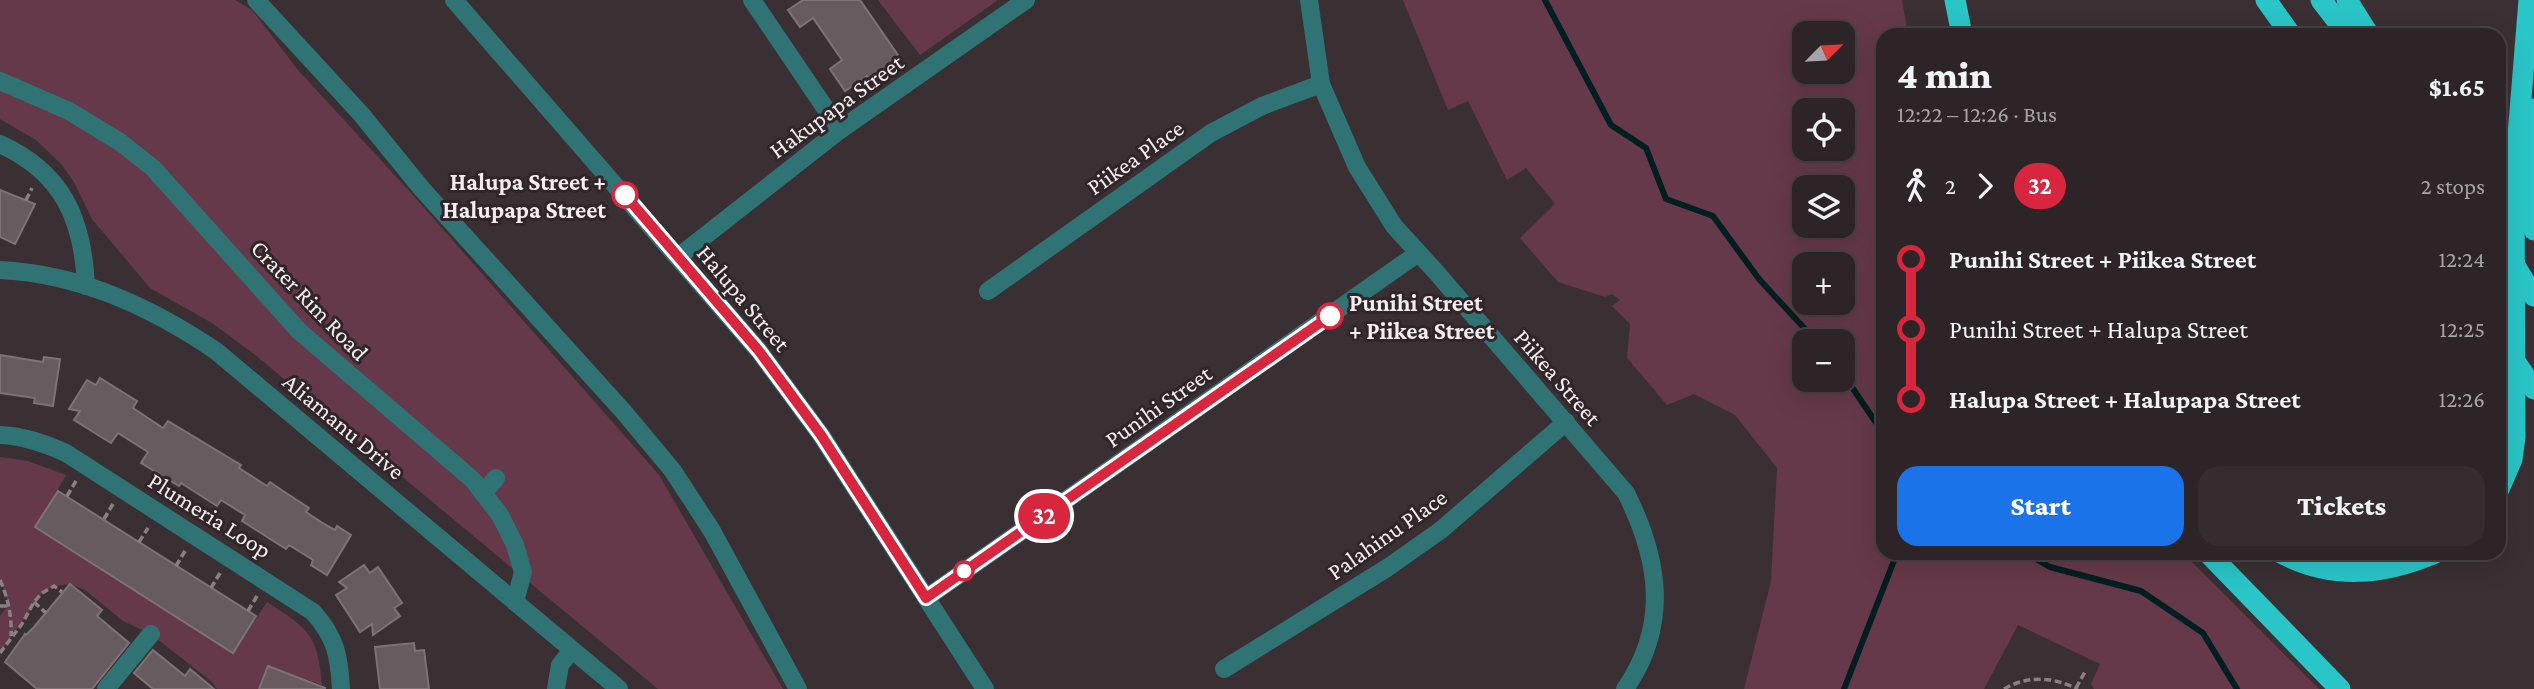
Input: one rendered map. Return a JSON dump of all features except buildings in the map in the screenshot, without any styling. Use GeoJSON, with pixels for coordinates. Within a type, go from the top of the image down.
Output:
{"type":"FeatureCollection","features":[{"type":"Feature","properties":{"kind":"highway"},"geometry":{"type":"LineString","coordinates":[[1955,0],[1961,28]]}},
{"type":"Feature","properties":{"kind":"highway"},"geometry":{"type":"LineString","coordinates":[[2266,0],[2286,28]]}},
{"type":"Feature","properties":{"kind":"highway"},"geometry":{"type":"LineString","coordinates":[[2321,0],[2343,28]]}},
{"type":"Feature","properties":{"kind":"highway"},"geometry":{"type":"LineString","coordinates":[[2347,0],[2365,28]]}},
{"type":"Feature","properties":{"kind":"highway"},"geometry":{"type":"LineString","coordinates":[[2506,473],[2512,459],[2515,437],[2514,185],[2529,0]]}},
{"type":"Feature","properties":{"kind":"highway"},"geometry":{"type":"LineString","coordinates":[[2529,0],[2534,230]]}},
{"type":"Feature","properties":{"kind":"highway"},"geometry":{"type":"LineString","coordinates":[[2506,252],[2534,296]]}},
{"type":"Feature","properties":{"kind":"highway"},"geometry":{"type":"LineString","coordinates":[[2506,347],[2534,389]]}},
{"type":"Feature","properties":{"kind":"highway"},"geometry":{"type":"LineString","coordinates":[[2215,560],[2340,689]]}},
{"type":"Feature","properties":{"kind":"highway"},"geometry":{"type":"LineString","coordinates":[[2298,560],[2319,569],[2363,573],[2414,560]]}},
{"type":"Feature","properties":{"kind":"street"},"geometry":{"type":"LineString","coordinates":[[256,0],[353,105],[422,189],[624,411],[673,471],[712,531],[798,689]]}},
{"type":"Feature","properties":{"kind":"street","name":"Halupa Street"},"geometry":{"type":"LineString","coordinates":[[454,0],[759,351],[821,435],[985,689]]}},
{"type":"Feature","properties":{"kind":"street"},"geometry":{"type":"LineString","coordinates":[[752,0],[840,130]]}},
{"type":"Feature","properties":{"kind":"street","name":"Hakupapa Street"},"geometry":{"type":"LineString","coordinates":[[678,257],[840,130],[1026,0]]}},
{"type":"Feature","properties":{"kind":"street","name":"Piikea Street"},"geometry":{"type":"LineString","coordinates":[[1309,0],[1321,84],[1357,167],[1382,208],[1417,254],[1436,272],[1626,493],[1640,522],[1649,547],[1656,599],[1650,642],[1625,689]]}},
{"type":"Feature","properties":{"kind":"street","name":"Crater Rim Road"},"geometry":{"type":"LineString","coordinates":[[0,81],[69,111],[120,142],[153,168],[299,331],[472,480],[500,515],[515,545],[523,572],[515,602]]}},
{"type":"Feature","properties":{"kind":"street","name":"Piikea Place"},"geometry":{"type":"LineString","coordinates":[[988,290],[1211,133],[1262,106],[1321,84]]}},
{"type":"Feature","properties":{"kind":"street"},"geometry":{"type":"LineString","coordinates":[[0,144],[18,153],[36,167],[57,187],[66,201],[80,233],[86,286]]}},
{"type":"Feature","properties":{"kind":"street","name":"Punihi Street"},"geometry":{"type":"LineString","coordinates":[[926,598],[1417,254]]}},
{"type":"Feature","properties":{"kind":"street","name":"Aliamanu Drive"},"geometry":{"type":"LineString","coordinates":[[0,270],[53,277],[141,306],[179,326],[216,351],[619,689]]}},
{"type":"Feature","properties":{"kind":"street","name":"Palahinu Place"},"geometry":{"type":"LineString","coordinates":[[1224,669],[1387,568],[1441,530],[1566,422]]}},
{"type":"Feature","properties":{"kind":"street","name":"Plumeria Loop"},"geometry":{"type":"LineString","coordinates":[[0,435],[41,442],[66,453],[313,612],[328,629],[335,645],[341,689]]}},
{"type":"Feature","properties":{"kind":"street"},"geometry":{"type":"LineString","coordinates":[[483,493],[496,478]]}},
{"type":"Feature","properties":{"kind":"street"},"geometry":{"type":"LineString","coordinates":[[106,689],[151,634]]}},
{"type":"Feature","properties":{"kind":"street"},"geometry":{"type":"LineString","coordinates":[[556,689],[560,665],[572,650]]}},
{"type":"Feature","properties":{"kind":"path"},"geometry":{"type":"LineString","coordinates":[[26,200],[32,188]]}},
{"type":"Feature","properties":{"kind":"path"},"geometry":{"type":"LineString","coordinates":[[67,496],[76,481]]}},
{"type":"Feature","properties":{"kind":"path"},"geometry":{"type":"LineString","coordinates":[[104,519],[113,505]]}},
{"type":"Feature","properties":{"kind":"path"},"geometry":{"type":"LineString","coordinates":[[139,542],[148,527]]}},
{"type":"Feature","properties":{"kind":"path"},"geometry":{"type":"LineString","coordinates":[[176,565],[185,551]]}},
{"type":"Feature","properties":{"kind":"path"},"geometry":{"type":"LineString","coordinates":[[211,588],[220,573]]}},
{"type":"Feature","properties":{"kind":"path"},"geometry":{"type":"LineString","coordinates":[[0,580],[9,606],[11,638]]}},
{"type":"Feature","properties":{"kind":"path"},"geometry":{"type":"LineString","coordinates":[[0,653],[42,593],[54,586],[62,592]]}},
{"type":"Feature","properties":{"kind":"path"},"geometry":{"type":"LineString","coordinates":[[248,611],[257,596]]}},
{"type":"Feature","properties":{"kind":"path"},"geometry":{"type":"LineString","coordinates":[[34,602],[46,613]]}},
{"type":"Feature","properties":{"kind":"path"},"geometry":{"type":"LineString","coordinates":[[0,606],[9,606]]}},
{"type":"Feature","properties":{"kind":"path"},"geometry":{"type":"LineString","coordinates":[[17,631],[23,636]]}},
{"type":"Feature","properties":{"kind":"path"},"geometry":{"type":"LineString","coordinates":[[6,645],[12,649]]}},
{"type":"Feature","properties":{"kind":"path"},"geometry":{"type":"LineString","coordinates":[[2004,689],[2024,679],[2048,678],[2077,688],[2086,670]]}},
{"type":"Feature","properties":{"kind":"shaded area"},"geometry":{"type":"Polygon","coordinates":[[[0,0],[235,0],[252,10],[298,70],[411,193],[659,475],[783,689],[658,689],[254,354],[212,323],[150,288],[92,219],[74,182],[62,165],[36,140],[0,119],[0,0]]]}},
{"type":"Feature","properties":{"kind":"shaded area"},"geometry":{"type":"Polygon","coordinates":[[[878,0],[998,0],[920,55],[878,0]]]}},
{"type":"Feature","properties":{"kind":"shaded area"},"geometry":{"type":"Polygon","coordinates":[[[1403,0],[1902,0],[1907,28],[1876,28],[1876,560],[2190,560],[2319,689],[2094,689],[2091,684],[2100,664],[2018,625],[1984,689],[1744,689],[1771,581],[1777,468],[1735,415],[1694,394],[1667,405],[1627,358],[1630,324],[1612,306],[1620,300],[1612,294],[1605,297],[1558,282],[1520,238],[1555,204],[1526,168],[1507,180],[1468,101],[1448,110],[1403,0]]]}},
{"type":"Feature","properties":{"kind":"shaded area"},"geometry":{"type":"Polygon","coordinates":[[[0,457],[28,461],[66,475],[36,528],[233,653],[267,602],[292,619],[314,643],[322,685],[268,666],[259,689],[217,689],[212,682],[151,634],[123,621],[85,590],[70,584],[54,586],[42,593],[0,653],[0,616],[9,605],[0,580],[0,457]]]}},
{"type":"Feature","properties":{"kind":"waterway"},"geometry":{"type":"LineString","coordinates":[[1545,0],[1611,125],[1646,148],[1666,199],[1713,216],[1759,279],[1805,329]]}},
{"type":"Feature","properties":{"kind":"waterway"},"geometry":{"type":"LineString","coordinates":[[2506,382],[2511,382]]}},
{"type":"Feature","properties":{"kind":"waterway"},"geometry":{"type":"LineString","coordinates":[[1855,392],[1876,423]]}},
{"type":"Feature","properties":{"kind":"waterway"},"geometry":{"type":"LineString","coordinates":[[1844,689],[1894,560]]}},
{"type":"Feature","properties":{"kind":"waterway"},"geometry":{"type":"LineString","coordinates":[[2038,560],[2050,567],[2141,591],[2203,633],[2237,689]]}},
{"type":"Feature","properties":{"kind":"bus line","name":"32"},"geometry":{"type":"LineString","coordinates":[[625,195],[759,351],[821,435],[926,598],[1330,316]]}},
{"type":"Feature","properties":{"kind":"place","name":"Halupa Street + Halupapa Street"},"geometry":{"type":"Point","coordinates":[625,195]}},
{"type":"Feature","properties":{"kind":"place","name":"Punihi Street + Piikea Street"},"geometry":{"type":"Point","coordinates":[1330,316]}}]}
